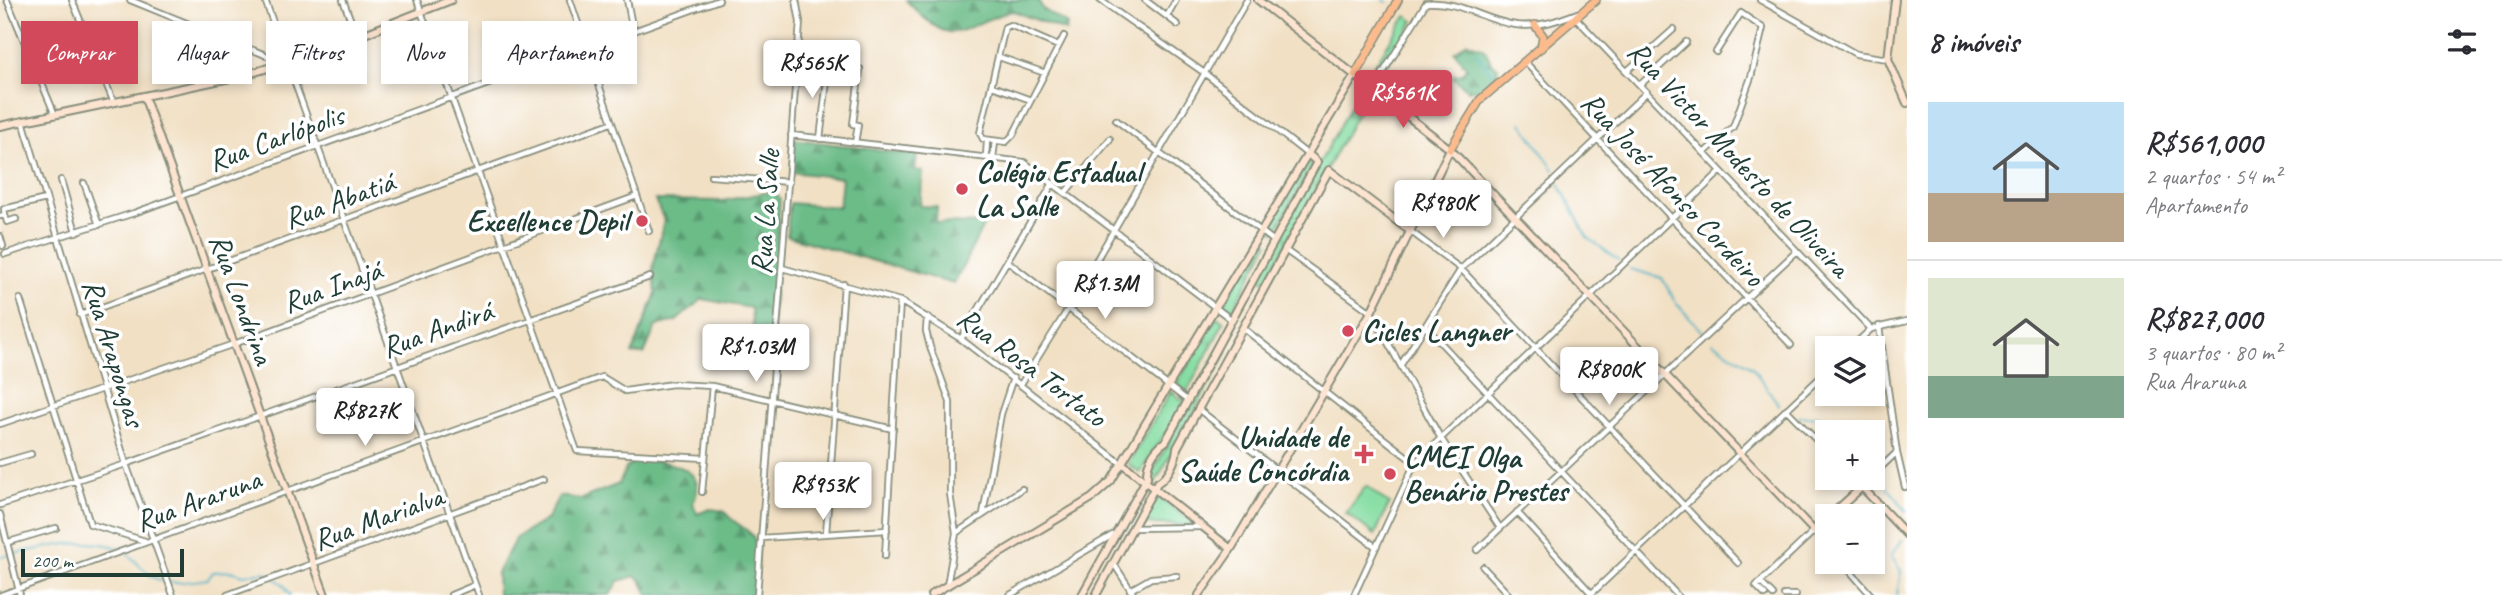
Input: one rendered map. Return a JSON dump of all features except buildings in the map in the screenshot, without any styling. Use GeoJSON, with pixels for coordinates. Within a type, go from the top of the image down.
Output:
{"type":"FeatureCollection","features":[{"type":"Feature","properties":{"kind":"main road"},"geometry":{"type":"LineString","coordinates":[[1355,75],[1398,0]]}},
{"type":"Feature","properties":{"kind":"main road"},"geometry":{"type":"LineString","coordinates":[[1450,149],[1480,100],[1596,0]]}},
{"type":"Feature","properties":{"kind":"main road"},"geometry":{"type":"LineString","coordinates":[[1535,25],[1542,36],[1541,48]]}},
{"type":"Feature","properties":{"kind":"street"},"geometry":{"type":"LineString","coordinates":[[8,0],[55,115]]}},
{"type":"Feature","properties":{"kind":"street"},"geometry":{"type":"LineString","coordinates":[[72,0],[114,103]]}},
{"type":"Feature","properties":{"kind":"street"},"geometry":{"type":"LineString","coordinates":[[130,0],[266,56]]}},
{"type":"Feature","properties":{"kind":"street"},"geometry":{"type":"LineString","coordinates":[[265,0],[272,21]]}},
{"type":"Feature","properties":{"kind":"street"},"geometry":{"type":"LineString","coordinates":[[343,0],[351,21]]}},
{"type":"Feature","properties":{"kind":"street"},"geometry":{"type":"LineString","coordinates":[[416,0],[577,451],[705,458]]}},
{"type":"Feature","properties":{"kind":"street"},"geometry":{"type":"LineString","coordinates":[[367,33],[451,0]]}},
{"type":"Feature","properties":{"kind":"street"},"geometry":{"type":"LineString","coordinates":[[570,0],[577,21]]}},
{"type":"Feature","properties":{"kind":"street"},"geometry":{"type":"LineString","coordinates":[[627,0],[631,21]]}},
{"type":"Feature","properties":{"kind":"street","name":"Rua Carlópolis"},"geometry":{"type":"LineString","coordinates":[[637,30],[719,0]]}},
{"type":"Feature","properties":{"kind":"street","name":"Rua La Salle"},"geometry":{"type":"LineString","coordinates":[[757,595],[800,22],[796,0]]}},
{"type":"Feature","properties":{"kind":"street"},"geometry":{"type":"LineString","coordinates":[[1082,595],[1145,481],[1146,469],[1158,447],[1166,442],[1317,162],[1203,72],[1100,0]]}},
{"type":"Feature","properties":{"kind":"street"},"geometry":{"type":"LineString","coordinates":[[1145,0],[1178,25]]}},
{"type":"Feature","properties":{"kind":"street"},"geometry":{"type":"LineString","coordinates":[[1167,16],[1176,0]]}},
{"type":"Feature","properties":{"kind":"street"},"geometry":{"type":"LineString","coordinates":[[1021,384],[1068,309],[1247,0]]}},
{"type":"Feature","properties":{"kind":"street"},"geometry":{"type":"LineString","coordinates":[[1258,0],[1450,149],[1814,531],[1758,584]]}},
{"type":"Feature","properties":{"kind":"street"},"geometry":{"type":"LineString","coordinates":[[1760,0],[1856,54],[1888,59]]}},
{"type":"Feature","properties":{"kind":"street"},"geometry":{"type":"LineString","coordinates":[[1895,0],[1888,59],[1907,103]]}},
{"type":"Feature","properties":{"kind":"street"},"geometry":{"type":"LineString","coordinates":[[1373,89],[1426,3],[1452,2],[1504,23],[1535,25],[1587,9]]}},
{"type":"Feature","properties":{"kind":"street"},"geometry":{"type":"LineString","coordinates":[[1704,153],[1733,127],[1751,77],[1763,28],[1741,13],[1716,52]]}},
{"type":"Feature","properties":{"kind":"street","name":"Rua Victor Modesto de Oliveira"},"geometry":{"type":"LineString","coordinates":[[1576,18],[1871,329]]}},
{"type":"Feature","properties":{"kind":"street"},"geometry":{"type":"LineString","coordinates":[[1058,46],[1007,25],[980,133],[987,141],[1010,139],[1064,36]]}},
{"type":"Feature","properties":{"kind":"street"},"geometry":{"type":"LineString","coordinates":[[1627,71],[1674,29]]}},
{"type":"Feature","properties":{"kind":"street"},"geometry":{"type":"LineString","coordinates":[[1640,85],[1686,41]]}},
{"type":"Feature","properties":{"kind":"street"},"geometry":{"type":"LineString","coordinates":[[999,57],[1045,73]]}},
{"type":"Feature","properties":{"kind":"street","name":"Rua José Afonso Cordeiro"},"geometry":{"type":"LineString","coordinates":[[1525,62],[1791,345]]}},
{"type":"Feature","properties":{"kind":"street"},"geometry":{"type":"LineString","coordinates":[[820,139],[829,64]]}},
{"type":"Feature","properties":{"kind":"street"},"geometry":{"type":"LineString","coordinates":[[0,126],[266,69]]}},
{"type":"Feature","properties":{"kind":"street"},"geometry":{"type":"LineString","coordinates":[[855,143],[858,125],[853,124],[860,69]]}},
{"type":"Feature","properties":{"kind":"street"},"geometry":{"type":"LineString","coordinates":[[931,595],[1092,498],[1123,464],[1355,75]]}},
{"type":"Feature","properties":{"kind":"street"},"geometry":{"type":"LineString","coordinates":[[294,84],[479,595]]}},
{"type":"Feature","properties":{"kind":"street","name":"Rua Carlópolis"},"geometry":{"type":"LineString","coordinates":[[5,254],[99,225],[487,84]]}},
{"type":"Feature","properties":{"kind":"street"},"geometry":{"type":"LineString","coordinates":[[599,84],[649,231]]}},
{"type":"Feature","properties":{"kind":"street"},"geometry":{"type":"LineString","coordinates":[[992,86],[1031,101]]}},
{"type":"Feature","properties":{"kind":"street"},"geometry":{"type":"LineString","coordinates":[[1402,363],[1461,269],[1647,92]]}},
{"type":"Feature","properties":{"kind":"street","name":"Rua Londrina"},"geometry":{"type":"LineString","coordinates":[[145,96],[325,595]]}},
{"type":"Feature","properties":{"kind":"street"},"geometry":{"type":"LineString","coordinates":[[1116,120],[1274,241]]}},
{"type":"Feature","properties":{"kind":"street","name":"Rua Arapongas"},"geometry":{"type":"LineString","coordinates":[[23,121],[126,464],[173,595]]}},
{"type":"Feature","properties":{"kind":"street","name":"Rua Abatiá"},"geometry":{"type":"LineString","coordinates":[[80,315],[208,271],[611,123]]}},
{"type":"Feature","properties":{"kind":"street"},"geometry":{"type":"LineString","coordinates":[[791,135],[1024,162],[1231,320]]}},
{"type":"Feature","properties":{"kind":"street"},"geometry":{"type":"LineString","coordinates":[[1065,192],[1110,139]]}},
{"type":"Feature","properties":{"kind":"street"},"geometry":{"type":"LineString","coordinates":[[986,157],[987,141]]}},
{"type":"Feature","properties":{"kind":"street"},"geometry":{"type":"LineString","coordinates":[[993,158],[995,142]]}},
{"type":"Feature","properties":{"kind":"street"},"geometry":{"type":"LineString","coordinates":[[1199,595],[1231,549],[1371,312],[1450,149]]}},
{"type":"Feature","properties":{"kind":"street"},"geometry":{"type":"LineString","coordinates":[[1088,583],[1097,592],[1154,489],[1164,480],[1177,456],[1177,448],[1329,170],[1461,269],[1738,563]]}},
{"type":"Feature","properties":{"kind":"street"},"geometry":{"type":"LineString","coordinates":[[1354,595],[1415,463],[1721,171]]}},
{"type":"Feature","properties":{"kind":"street"},"geometry":{"type":"LineString","coordinates":[[711,176],[789,182]]}},
{"type":"Feature","properties":{"kind":"street"},"geometry":{"type":"LineString","coordinates":[[61,180],[76,232]]}},
{"type":"Feature","properties":{"kind":"street"},"geometry":{"type":"LineString","coordinates":[[84,183],[99,225]]}},
{"type":"Feature","properties":{"kind":"street"},"geometry":{"type":"LineString","coordinates":[[961,339],[1052,183]]}},
{"type":"Feature","properties":{"kind":"street","name":"Rua Inajá"},"geometry":{"type":"LineString","coordinates":[[0,424],[234,344],[637,196]]}},
{"type":"Feature","properties":{"kind":"street"},"geometry":{"type":"LineString","coordinates":[[16,219],[7,222],[3,216],[4,209],[46,199]]}},
{"type":"Feature","properties":{"kind":"street"},"geometry":{"type":"LineString","coordinates":[[0,236],[3,246]]}},
{"type":"Feature","properties":{"kind":"street"},"geometry":{"type":"LineString","coordinates":[[1286,250],[1371,312],[1402,363],[1440,437],[1500,528]]}},
{"type":"Feature","properties":{"kind":"street"},"geometry":{"type":"LineString","coordinates":[[1477,550],[1797,251]]}},
{"type":"Feature","properties":{"kind":"street"},"geometry":{"type":"LineString","coordinates":[[1007,261],[1188,401]]}},
{"type":"Feature","properties":{"kind":"street","name":"Rua Rosa Tortato"},"geometry":{"type":"LineString","coordinates":[[782,268],[844,283],[900,301],[927,317],[1021,384],[1231,549]]}},
{"type":"Feature","properties":{"kind":"street","name":"Rua Andirá"},"geometry":{"type":"LineString","coordinates":[[0,505],[260,417],[397,365],[650,277]]}},
{"type":"Feature","properties":{"kind":"street"},"geometry":{"type":"LineString","coordinates":[[1253,280],[1260,282],[1263,290]]}},
{"type":"Feature","properties":{"kind":"street"},"geometry":{"type":"LineString","coordinates":[[826,534],[844,283]]}},
{"type":"Feature","properties":{"kind":"street"},"geometry":{"type":"LineString","coordinates":[[20,299],[90,524],[146,541]]}},
{"type":"Feature","properties":{"kind":"street"},"geometry":{"type":"LineString","coordinates":[[885,555],[900,301]]}},
{"type":"Feature","properties":{"kind":"street"},"geometry":{"type":"LineString","coordinates":[[927,317],[926,331],[930,347],[950,402],[950,494],[957,533],[947,586]]}},
{"type":"Feature","properties":{"kind":"street"},"geometry":{"type":"LineString","coordinates":[[1864,336],[1879,326],[1907,321]]}},
{"type":"Feature","properties":{"kind":"street"},"geometry":{"type":"LineString","coordinates":[[1425,326],[1677,595]]}},
{"type":"Feature","properties":{"kind":"street"},"geometry":{"type":"LineString","coordinates":[[1879,326],[1897,453],[1905,486]]}},
{"type":"Feature","properties":{"kind":"street"},"geometry":{"type":"LineString","coordinates":[[1243,328],[1415,463]]}},
{"type":"Feature","properties":{"kind":"street"},"geometry":{"type":"LineString","coordinates":[[1221,340],[1223,346],[1232,348]]}},
{"type":"Feature","properties":{"kind":"street","name":"Rua Araruna"},"geometry":{"type":"LineString","coordinates":[[1,595],[19,592],[146,541],[602,377],[617,389],[625,391],[673,384],[712,386]]}},
{"type":"Feature","properties":{"kind":"street"},"geometry":{"type":"LineString","coordinates":[[983,513],[999,425],[1013,378]]}},
{"type":"Feature","properties":{"kind":"street"},"geometry":{"type":"LineString","coordinates":[[1517,512],[1591,594],[1815,382]]}},
{"type":"Feature","properties":{"kind":"street"},"geometry":{"type":"LineString","coordinates":[[702,492],[712,386],[893,429]]}},
{"type":"Feature","properties":{"kind":"street"},"geometry":{"type":"LineString","coordinates":[[1198,409],[1376,547]]}},
{"type":"Feature","properties":{"kind":"street"},"geometry":{"type":"LineString","coordinates":[[1786,409],[1815,439]]}},
{"type":"Feature","properties":{"kind":"street"},"geometry":{"type":"LineString","coordinates":[[1885,464],[1897,453]]}},
{"type":"Feature","properties":{"kind":"street"},"geometry":{"type":"LineString","coordinates":[[0,463],[31,454]]}},
{"type":"Feature","properties":{"kind":"street","name":"Rua Marialva"},"geometry":{"type":"LineString","coordinates":[[227,595],[544,479]]}},
{"type":"Feature","properties":{"kind":"street"},"geometry":{"type":"LineString","coordinates":[[957,533],[1022,489]]}},
{"type":"Feature","properties":{"kind":"street"},"geometry":{"type":"LineString","coordinates":[[1843,504],[1859,490]]}},
{"type":"Feature","properties":{"kind":"street"},"geometry":{"type":"LineString","coordinates":[[1865,490],[1906,532]]}},
{"type":"Feature","properties":{"kind":"street"},"geometry":{"type":"LineString","coordinates":[[1134,500],[1143,508]]}},
{"type":"Feature","properties":{"kind":"street"},"geometry":{"type":"LineString","coordinates":[[0,514],[9,542],[19,592]]}},
{"type":"Feature","properties":{"kind":"street"},"geometry":{"type":"LineString","coordinates":[[1133,528],[1204,527]]}},
{"type":"Feature","properties":{"kind":"street"},"geometry":{"type":"LineString","coordinates":[[9,542],[55,528]]}},
{"type":"Feature","properties":{"kind":"street"},"geometry":{"type":"LineString","coordinates":[[761,538],[887,530]]}},
{"type":"Feature","properties":{"kind":"street"},"geometry":{"type":"LineString","coordinates":[[1010,595],[1116,533]]}},
{"type":"Feature","properties":{"kind":"street"},"geometry":{"type":"LineString","coordinates":[[1113,563],[1132,592],[1151,578],[1177,576]]}},
{"type":"Feature","properties":{"kind":"street"},"geometry":{"type":"LineString","coordinates":[[1483,567],[1509,595]]}},
{"type":"Feature","properties":{"kind":"street"},"geometry":{"type":"LineString","coordinates":[[1853,574],[1871,595]]}},
{"type":"Feature","properties":{"kind":"street"},"geometry":{"type":"LineString","coordinates":[[1758,584],[1765,595]]}},
{"type":"Feature","properties":{"kind":"street"},"geometry":{"type":"LineString","coordinates":[[1758,584],[1773,595]]}},
{"type":"Feature","properties":{"kind":"street"},"geometry":{"type":"LineString","coordinates":[[451,595],[475,585]]}},
{"type":"Feature","properties":{"kind":"street"},"geometry":{"type":"LineString","coordinates":[[1784,595],[1796,595]]}},
{"type":"Feature","properties":{"kind":"green space"},"geometry":{"type":"Polygon","coordinates":[[[906,0],[1038,0],[1043,9],[1067,24],[1066,31],[1013,11],[957,32],[947,32],[923,17],[906,0]]]}},
{"type":"Feature","properties":{"kind":"green space"},"geometry":{"type":"Polygon","coordinates":[[[1406,16],[1414,21],[1373,86],[1365,80],[1406,16]]]}},
{"type":"Feature","properties":{"kind":"green space"},"geometry":{"type":"Polygon","coordinates":[[[1467,42],[1484,48],[1492,64],[1498,67],[1496,77],[1483,90],[1468,90],[1453,77],[1455,74],[1461,75],[1467,68],[1455,52],[1467,42]]]}},
{"type":"Feature","properties":{"kind":"green space"},"geometry":{"type":"Polygon","coordinates":[[[1359,91],[1366,97],[1265,282],[1258,275],[1359,91]]]}},
{"type":"Feature","properties":{"kind":"green space"},"geometry":{"type":"Polygon","coordinates":[[[794,139],[917,155],[915,170],[923,172],[920,206],[937,207],[936,223],[984,224],[954,284],[787,236],[790,203],[839,207],[842,178],[792,172],[794,139]]]}},
{"type":"Feature","properties":{"kind":"green space"},"geometry":{"type":"Polygon","coordinates":[[[1307,162],[1312,165],[1275,232],[1267,228],[1307,162]]]}},
{"type":"Feature","properties":{"kind":"green space"},"geometry":{"type":"Polygon","coordinates":[[[774,191],[780,199],[771,344],[754,346],[751,308],[702,299],[676,321],[656,326],[644,354],[632,354],[656,293],[653,268],[664,220],[655,200],[722,201],[774,191]]]}},
{"type":"Feature","properties":{"kind":"green space"},"geometry":{"type":"Polygon","coordinates":[[[1263,239],[1268,243],[1233,310],[1224,303],[1263,239]]]}},
{"type":"Feature","properties":{"kind":"green space"},"geometry":{"type":"Polygon","coordinates":[[[1217,317],[1224,322],[1187,392],[1176,384],[1217,317]]]}},
{"type":"Feature","properties":{"kind":"green space"},"geometry":{"type":"Polygon","coordinates":[[[1220,347],[1227,352],[1150,492],[1144,488],[1220,347]]]}},
{"type":"Feature","properties":{"kind":"green space"},"geometry":{"type":"Polygon","coordinates":[[[1171,391],[1185,402],[1140,473],[1128,464],[1171,391]]]}},
{"type":"Feature","properties":{"kind":"green space"},"geometry":{"type":"Polygon","coordinates":[[[636,460],[658,461],[681,467],[695,480],[697,490],[693,503],[697,514],[710,509],[724,511],[750,533],[758,553],[754,595],[648,595],[641,580],[635,576],[619,581],[610,595],[498,595],[497,573],[516,538],[547,519],[559,496],[581,499],[619,484],[626,468],[636,460]]]}},
{"type":"Feature","properties":{"kind":"green space"},"geometry":{"type":"Polygon","coordinates":[[[1366,486],[1389,504],[1375,535],[1346,513],[1366,486]]]}},
{"type":"Feature","properties":{"kind":"green space"},"geometry":{"type":"Polygon","coordinates":[[[1157,496],[1197,525],[1141,524],[1157,496]]]}},
{"type":"Feature","properties":{"kind":"waterway"},"geometry":{"type":"LineString","coordinates":[[1476,52],[1493,75]]}},
{"type":"Feature","properties":{"kind":"waterway"},"geometry":{"type":"LineString","coordinates":[[1522,123],[1554,170]]}},
{"type":"Feature","properties":{"kind":"waterway"},"geometry":{"type":"LineString","coordinates":[[1559,184],[1587,237],[1618,260]]}},
{"type":"Feature","properties":{"kind":"waterway"},"geometry":{"type":"LineString","coordinates":[[1630,269],[1662,278],[1676,303],[1703,332]]}},
{"type":"Feature","properties":{"kind":"waterway"},"geometry":{"type":"LineString","coordinates":[[1712,342],[1752,367],[1779,405]]}},
{"type":"Feature","properties":{"kind":"waterway"},"geometry":{"type":"LineString","coordinates":[[1799,417],[1813,416],[1829,420]]}},
{"type":"Feature","properties":{"kind":"waterway"},"geometry":{"type":"LineString","coordinates":[[1885,484],[1907,511]]}},
{"type":"Feature","properties":{"kind":"waterway"},"geometry":{"type":"LineString","coordinates":[[1897,595],[1901,571],[1891,556],[1902,540]]}},
{"type":"Feature","properties":{"kind":"waterway"},"geometry":{"type":"LineString","coordinates":[[0,557],[56,545],[98,544],[119,548],[149,574],[167,582],[208,579],[213,572],[231,571],[244,575],[265,572],[283,584],[290,595]]}},
{"type":"Feature","properties":{"kind":"place","name":"Colégio Estadual La Salle"},"geometry":{"type":"Point","coordinates":[962,189]}},
{"type":"Feature","properties":{"kind":"place","name":"Excellence Depil"},"geometry":{"type":"Point","coordinates":[642,221]}},
{"type":"Feature","properties":{"kind":"place","name":"Cicles Langner"},"geometry":{"type":"Point","coordinates":[1348,331]}},
{"type":"Feature","properties":{"kind":"place","name":"Unidade de Saúde Concórdia"},"geometry":{"type":"Point","coordinates":[1364,454]}},
{"type":"Feature","properties":{"kind":"place","name":"CMEI Olga Benário Prestes"},"geometry":{"type":"Point","coordinates":[1390,474]}}]}
